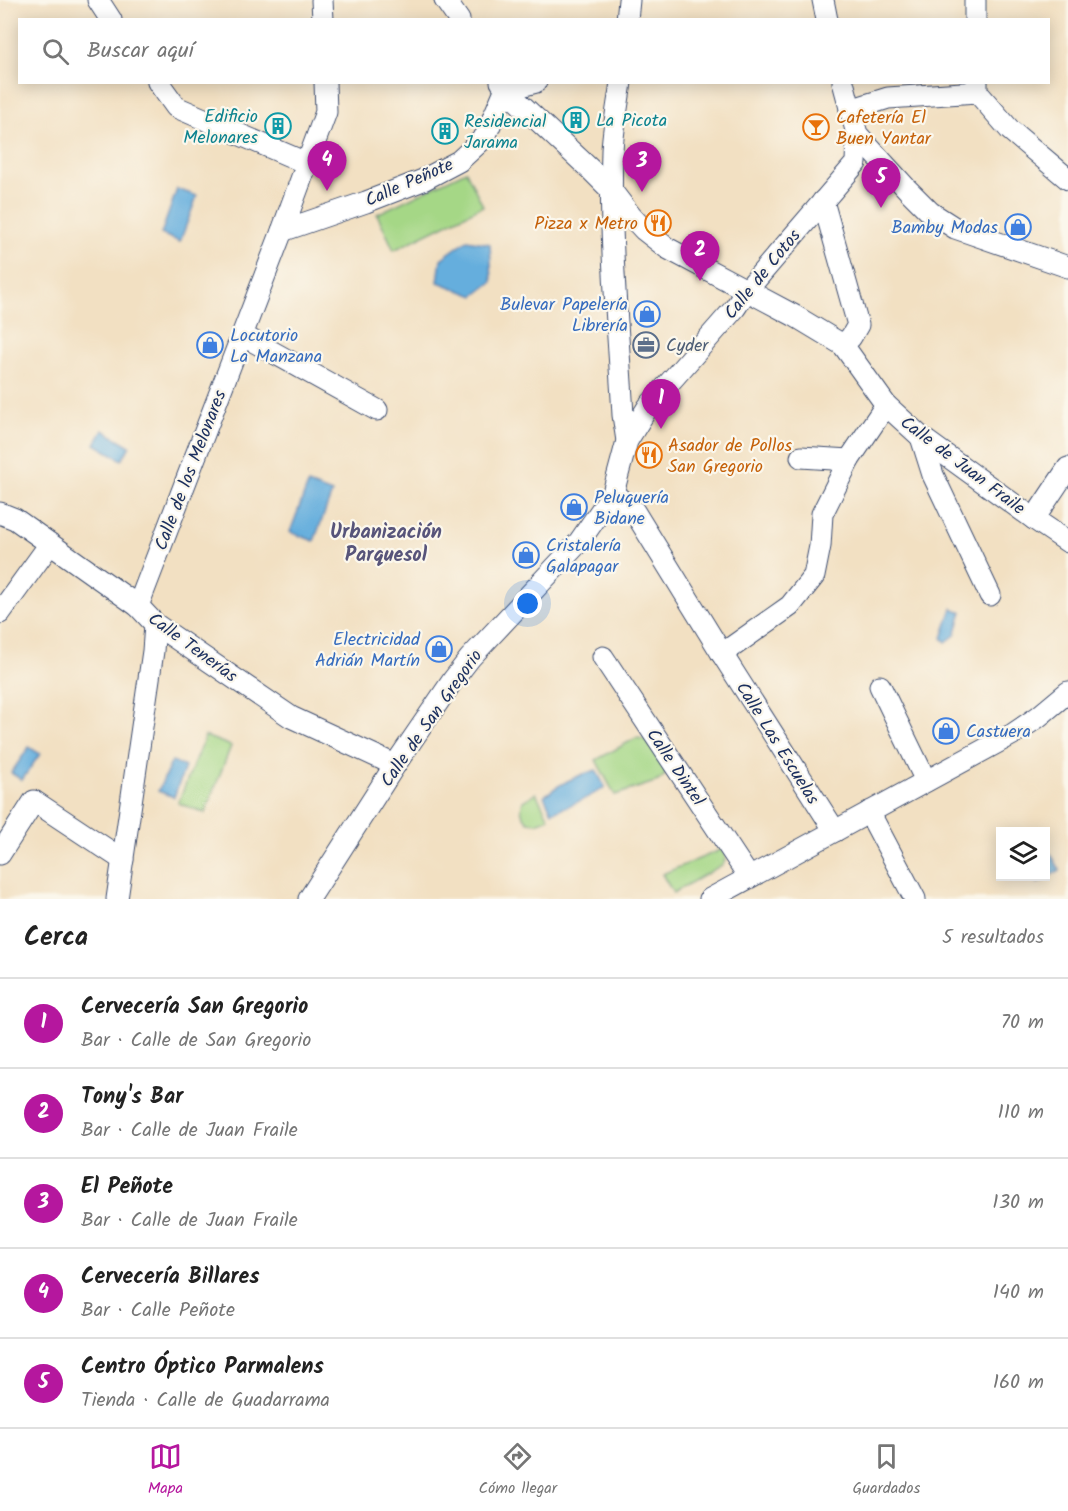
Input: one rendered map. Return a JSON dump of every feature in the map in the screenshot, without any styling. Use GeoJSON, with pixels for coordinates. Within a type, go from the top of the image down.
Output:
{"type":"FeatureCollection","features":[{"type":"Feature","properties":{"kind":"street"},"geometry":{"type":"LineString","coordinates":[[322,0],[323,18]]}},
{"type":"Feature","properties":{"kind":"street"},"geometry":{"type":"LineString","coordinates":[[445,0],[458,18]]}},
{"type":"Feature","properties":{"kind":"street"},"geometry":{"type":"LineString","coordinates":[[627,18],[629,0]]}},
{"type":"Feature","properties":{"kind":"street"},"geometry":{"type":"LineString","coordinates":[[823,0],[827,18]]}},
{"type":"Feature","properties":{"kind":"street"},"geometry":{"type":"LineString","coordinates":[[975,0],[975,18]]}},
{"type":"Feature","properties":{"kind":"street"},"geometry":{"type":"LineString","coordinates":[[105,1],[110,18]]}},
{"type":"Feature","properties":{"kind":"street"},"geometry":{"type":"LineString","coordinates":[[160,84],[176,106],[306,163]]}},
{"type":"Feature","properties":{"kind":"street","name":"Calle de los Melonares"},"geometry":{"type":"LineString","coordinates":[[138,606],[326,112],[325,84]]}},
{"type":"Feature","properties":{"kind":"street"},"geometry":{"type":"LineString","coordinates":[[503,86],[520,84]]}},
{"type":"Feature","properties":{"kind":"street","name":"Calle de San Gregorio"},"geometry":{"type":"LineString","coordinates":[[621,84],[612,148],[611,190],[612,246],[623,415],[627,441]]}},
{"type":"Feature","properties":{"kind":"street"},"geometry":{"type":"LineString","coordinates":[[844,84],[857,134],[930,212],[955,228],[1068,267]]}},
{"type":"Feature","properties":{"kind":"street","name":"Calle de Juan Fraile"},"geometry":{"type":"LineString","coordinates":[[503,86],[611,190],[644,231],[667,248],[795,316],[843,345],[886,405],[921,437],[1068,542]]}},
{"type":"Feature","properties":{"kind":"street","name":"Calle Peñote"},"geometry":{"type":"LineString","coordinates":[[282,231],[423,180],[459,161],[485,137],[503,86]]}},
{"type":"Feature","properties":{"kind":"street"},"geometry":{"type":"LineString","coordinates":[[850,110],[888,98],[977,87],[1010,130],[1068,179]]}},
{"type":"Feature","properties":{"kind":"street","name":"Calle de Cotos"},"geometry":{"type":"LineString","coordinates":[[648,407],[735,308],[747,290],[856,163],[857,134]]}},
{"type":"Feature","properties":{"kind":"street"},"geometry":{"type":"LineString","coordinates":[[822,201],[858,325],[843,345]]}},
{"type":"Feature","properties":{"kind":"street"},"geometry":{"type":"LineString","coordinates":[[242,335],[377,410]]}},
{"type":"Feature","properties":{"kind":"street"},"geometry":{"type":"LineString","coordinates":[[613,493],[634,511],[722,654],[790,606],[814,576],[820,546],[822,514],[849,460],[886,405]]}},
{"type":"Feature","properties":{"kind":"street","name":"Calle de San Gregorio"},"geometry":{"type":"LineString","coordinates":[[309,899],[395,765],[470,658],[579,542],[613,493],[627,441],[648,407]]}},
{"type":"Feature","properties":{"kind":"street"},"geometry":{"type":"LineString","coordinates":[[921,437],[933,475],[990,595]]}},
{"type":"Feature","properties":{"kind":"street"},"geometry":{"type":"LineString","coordinates":[[801,457],[849,460]]}},
{"type":"Feature","properties":{"kind":"street"},"geometry":{"type":"LineString","coordinates":[[1034,519],[1068,468]]}},
{"type":"Feature","properties":{"kind":"street","name":"Calle Tenerías"},"geometry":{"type":"LineString","coordinates":[[0,513],[15,519],[138,606],[156,624],[291,717],[395,765]]}},
{"type":"Feature","properties":{"kind":"street"},"geometry":{"type":"LineString","coordinates":[[0,613],[50,544]]}},
{"type":"Feature","properties":{"kind":"street"},"geometry":{"type":"LineString","coordinates":[[117,899],[156,624]]}},
{"type":"Feature","properties":{"kind":"street","name":"Calle Las Escuelas"},"geometry":{"type":"LineString","coordinates":[[722,654],[835,831]]}},
{"type":"Feature","properties":{"kind":"street","name":"Calle Dintel"},"geometry":{"type":"LineString","coordinates":[[603,657],[749,877]]}},
{"type":"Feature","properties":{"kind":"street"},"geometry":{"type":"LineString","coordinates":[[880,686],[926,781]]}},
{"type":"Feature","properties":{"kind":"street"},"geometry":{"type":"LineString","coordinates":[[710,899],[1013,734],[1068,692]]}},
{"type":"Feature","properties":{"kind":"street"},"geometry":{"type":"LineString","coordinates":[[0,854],[34,801],[123,860]]}},
{"type":"Feature","properties":{"kind":"street"},"geometry":{"type":"LineString","coordinates":[[869,812],[915,899]]}},
{"type":"Feature","properties":{"kind":"green space"},"geometry":{"type":"Polygon","coordinates":[[[466,171],[483,206],[394,250],[377,214],[466,171]]]}},
{"type":"Feature","properties":{"kind":"green space"},"geometry":{"type":"Polygon","coordinates":[[[205,736],[231,746],[205,813],[178,803],[205,736]]]}},
{"type":"Feature","properties":{"kind":"green space"},"geometry":{"type":"Polygon","coordinates":[[[636,738],[645,739],[667,769],[658,781],[615,795],[596,760],[636,738]]]}},
{"type":"Feature","properties":{"kind":"green space"},"geometry":{"type":"Polygon","coordinates":[[[536,793],[549,818],[537,823],[528,822],[522,812],[523,801],[536,793]]]}},
{"type":"Feature","properties":{"kind":"green space"},"geometry":{"type":"Polygon","coordinates":[[[723,849],[726,857],[722,865],[673,893],[662,874],[723,849]]]}},
{"type":"Feature","properties":{"kind":"water"},"geometry":{"type":"Polygon","coordinates":[[[177,189],[197,196],[180,242],[161,234],[177,189]]]}},
{"type":"Feature","properties":{"kind":"water"},"geometry":{"type":"Polygon","coordinates":[[[467,240],[490,244],[492,282],[474,296],[438,282],[441,259],[467,240]]]}},
{"type":"Feature","properties":{"kind":"water"},"geometry":{"type":"Polygon","coordinates":[[[103,430],[130,446],[122,460],[95,444],[103,430]]]}},
{"type":"Feature","properties":{"kind":"water"},"geometry":{"type":"Polygon","coordinates":[[[308,484],[332,493],[314,541],[290,532],[308,484]]]}},
{"type":"Feature","properties":{"kind":"water"},"geometry":{"type":"Polygon","coordinates":[[[952,608],[962,612],[955,635],[946,642],[942,638],[952,608]]]}},
{"type":"Feature","properties":{"kind":"water"},"geometry":{"type":"Polygon","coordinates":[[[29,747],[40,754],[22,780],[11,773],[29,747]]]}},
{"type":"Feature","properties":{"kind":"water"},"geometry":{"type":"Polygon","coordinates":[[[172,761],[185,767],[174,797],[158,791],[172,761]]]}},
{"type":"Feature","properties":{"kind":"water"},"geometry":{"type":"Polygon","coordinates":[[[596,770],[605,787],[552,812],[544,796],[569,780],[596,770]]]}},
{"type":"Feature","properties":{"kind":"water"},"geometry":{"type":"Polygon","coordinates":[[[1050,854],[1060,870],[1050,876],[1050,854]]]}},
{"type":"Feature","properties":{"kind":"place","name":"La Picota"},"geometry":{"type":"Point","coordinates":[576,120]}},
{"type":"Feature","properties":{"kind":"place","name":"Edificio Melonares"},"geometry":{"type":"Point","coordinates":[278,126]}},
{"type":"Feature","properties":{"kind":"place","name":"Cafetería El Buen Yantar"},"geometry":{"type":"Point","coordinates":[816,127]}},
{"type":"Feature","properties":{"kind":"place","name":"Residencial Jarama"},"geometry":{"type":"Point","coordinates":[445,131]}},
{"type":"Feature","properties":{"kind":"place","name":"Cervecería Billares"},"geometry":{"type":"Point","coordinates":[327,191]}},
{"type":"Feature","properties":{"kind":"place","name":"El Peñote"},"geometry":{"type":"Point","coordinates":[642,192]}},
{"type":"Feature","properties":{"kind":"place","name":"Centro Óptico Parmalens"},"geometry":{"type":"Point","coordinates":[881,208]}},
{"type":"Feature","properties":{"kind":"place","name":"Pizza x Metro"},"geometry":{"type":"Point","coordinates":[658,223]}},
{"type":"Feature","properties":{"kind":"place","name":"Bamby Modas"},"geometry":{"type":"Point","coordinates":[1018,227]}},
{"type":"Feature","properties":{"kind":"place","name":"Tony's Bar"},"geometry":{"type":"Point","coordinates":[700,281]}},
{"type":"Feature","properties":{"kind":"place","name":"Bulevar Papelería Librería"},"geometry":{"type":"Point","coordinates":[647,314]}},
{"type":"Feature","properties":{"kind":"place","name":"Locutorio La Manzana"},"geometry":{"type":"Point","coordinates":[210,345]}},
{"type":"Feature","properties":{"kind":"place","name":"Cyder"},"geometry":{"type":"Point","coordinates":[646,345]}},
{"type":"Feature","properties":{"kind":"place","name":"Cervecería San Gregorio"},"geometry":{"type":"Point","coordinates":[661,429]}},
{"type":"Feature","properties":{"kind":"place","name":"Asador de Pollos San Gregorio"},"geometry":{"type":"Point","coordinates":[649,455]}},
{"type":"Feature","properties":{"kind":"place","name":"Peluquería Bidane"},"geometry":{"type":"Point","coordinates":[574,507]}},
{"type":"Feature","properties":{"kind":"place","name":"Cristalería Galapagar"},"geometry":{"type":"Point","coordinates":[526,555]}},
{"type":"Feature","properties":{"kind":"place","name":"Electricidad Adrián Martín"},"geometry":{"type":"Point","coordinates":[439,649]}},
{"type":"Feature","properties":{"kind":"place","name":"Castuera"},"geometry":{"type":"Point","coordinates":[946,731]}},
{"type":"Feature","properties":{"kind":"district","name":"Urbanización Parquesol"},"geometry":{"type":"Point","coordinates":[386,542]}}]}
